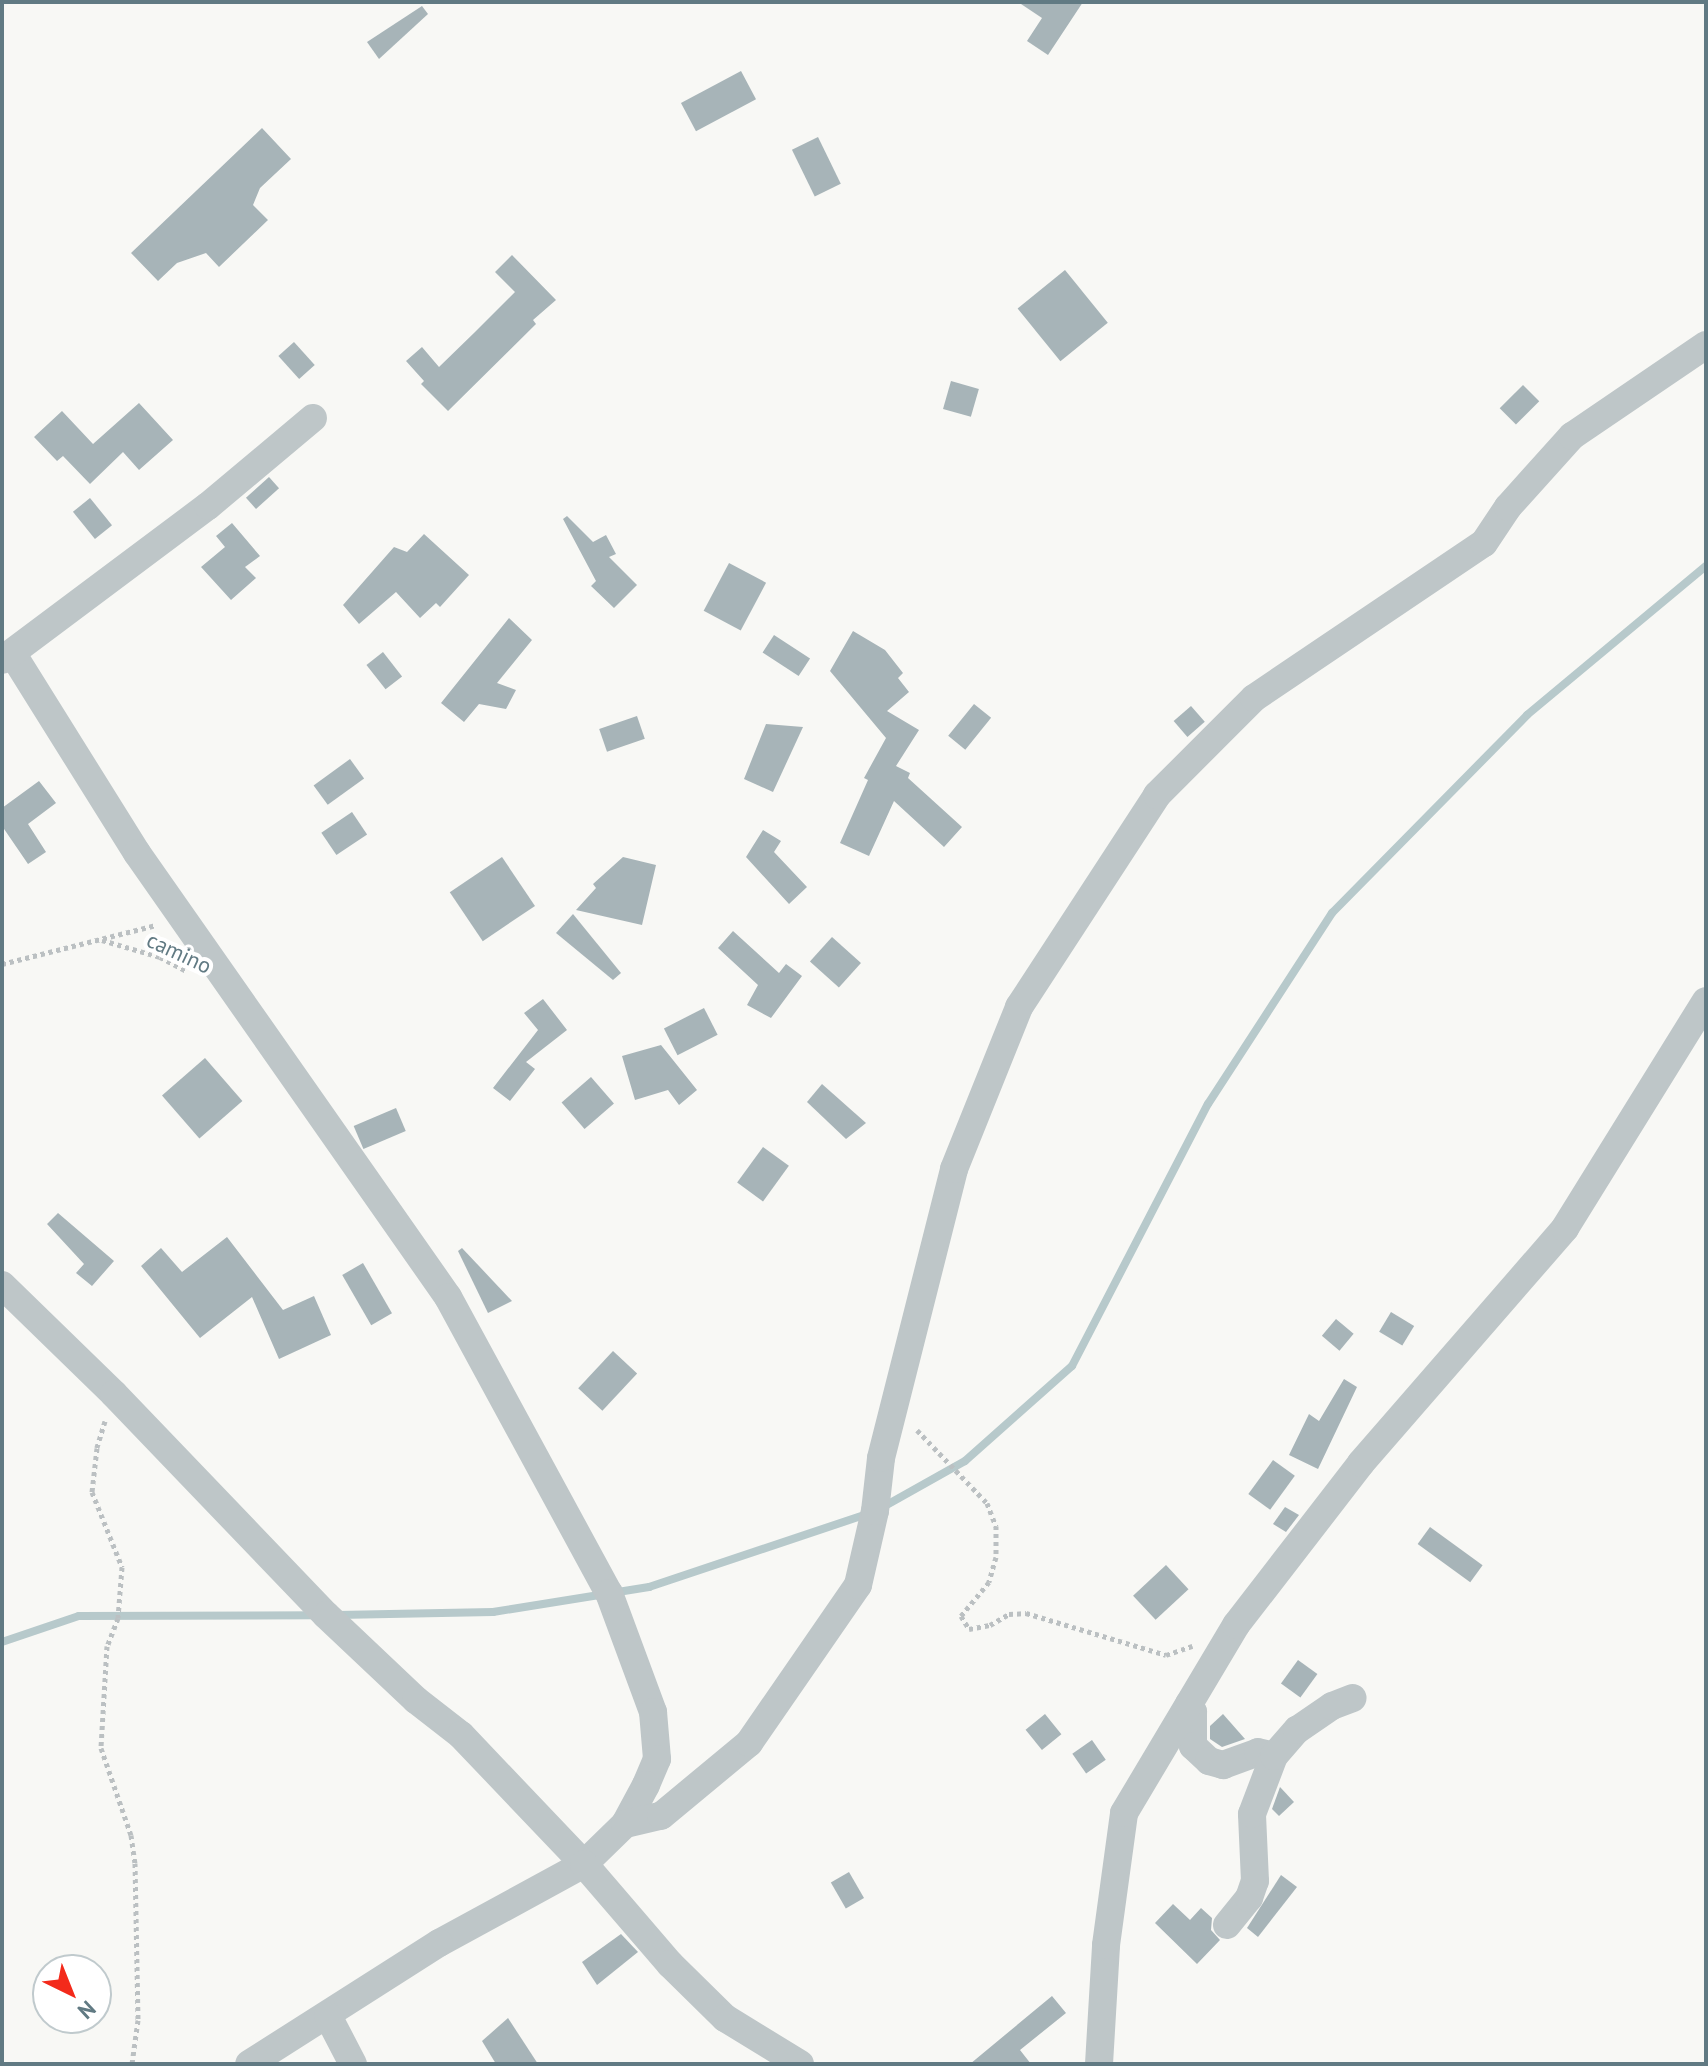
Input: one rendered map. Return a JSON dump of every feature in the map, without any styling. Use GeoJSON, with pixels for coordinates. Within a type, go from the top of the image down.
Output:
{"type":"FeatureCollection","features":[{"type":"Feature","properties":{"kind":"street"},"geometry":{"type":"LineString","coordinates":[[625,1824],[661,1816],[749,1743],[858,1585],[875,1511],[881,1458],[954,1169],[1019,1007],[1157,795],[1254,698],[1484,543],[1508,507],[1572,436],[1706,345]]}},
{"type":"Feature","properties":{"kind":"street"},"geometry":{"type":"LineString","coordinates":[[255,2061],[439,1943],[584,1864],[625,1824],[657,1759],[653,1712],[609,1593],[448,1297],[137,853],[7,657],[208,506],[313,418]]}},
{"type":"Feature","properties":{"kind":"street"},"geometry":{"type":"LineString","coordinates":[[1099,2064],[1106,1945],[1124,1813],[1236,1625],[1361,1463],[1565,1228],[1706,1001]]}},
{"type":"Feature","properties":{"kind":"street"},"geometry":{"type":"LineString","coordinates":[[2,1285],[114,1394],[326,1615],[416,1700],[461,1735],[584,1864],[670,1964],[725,2018],[800,2064]]}},
{"type":"Feature","properties":{"kind":"street"},"geometry":{"type":"LineString","coordinates":[[1227,1925],[1249,1898],[1255,1881],[1252,1814],[1274,1756],[1297,1730],[1332,1706],[1353,1698]]}},
{"type":"Feature","properties":{"kind":"street"},"geometry":{"type":"LineString","coordinates":[[1189,1704],[1193,1712],[1193,1746],[1209,1761],[1223,1765],[1258,1752],[1274,1756]]}},
{"type":"Feature","properties":{"kind":"street"},"geometry":{"type":"LineString","coordinates":[[328,2016],[353,2064]]}},
{"type":"Feature","properties":{"kind":"path"},"geometry":{"type":"LineString","coordinates":[[2,964],[183,918]]}},
{"type":"Feature","properties":{"kind":"path","name":"camino"},"geometry":{"type":"LineString","coordinates":[[99,939],[160,957],[195,976]]}},
{"type":"Feature","properties":{"kind":"path"},"geometry":{"type":"LineString","coordinates":[[114,1394],[97,1448],[92,1492],[122,1567],[118,1618],[107,1646],[101,1748],[131,1835],[135,1863],[138,2020],[132,2064]]}},
{"type":"Feature","properties":{"kind":"path"},"geometry":{"type":"LineString","coordinates":[[894,1407],[987,1503],[996,1526],[996,1557],[989,1582],[961,1616],[962,1624],[969,1629],[990,1625],[1009,1614],[1026,1613],[1166,1655],[1201,1643],[1236,1625]]}},
{"type":"Feature","properties":{"kind":"building"},"geometry":{"type":"Polygon","coordinates":[[[1018,2],[1083,2],[1048,55],[1027,41],[1042,18],[1018,2]]]}},
{"type":"Feature","properties":{"kind":"building"},"geometry":{"type":"Polygon","coordinates":[[[422,6],[428,14],[379,59],[367,42],[422,6]]]}},
{"type":"Feature","properties":{"kind":"building"},"geometry":{"type":"Polygon","coordinates":[[[741,71],[756,99],[696,131],[681,103],[741,71]]]}},
{"type":"Feature","properties":{"kind":"building"},"geometry":{"type":"Polygon","coordinates":[[[262,128],[291,159],[260,188],[253,205],[268,220],[219,267],[206,253],[177,263],[158,281],[131,253],[262,128]]]}},
{"type":"Feature","properties":{"kind":"building"},"geometry":{"type":"Polygon","coordinates":[[[818,137],[841,184],[815,196],[792,150],[818,137]]]}},
{"type":"Feature","properties":{"kind":"building"},"geometry":{"type":"Polygon","coordinates":[[[512,255],[556,300],[533,320],[536,324],[448,411],[421,384],[424,381],[406,361],[422,347],[439,367],[515,292],[495,272],[512,255]]]}},
{"type":"Feature","properties":{"kind":"building"},"geometry":{"type":"Polygon","coordinates":[[[1065,270],[1108,323],[1060,361],[1018,308],[1065,270]]]}},
{"type":"Feature","properties":{"kind":"building"},"geometry":{"type":"Polygon","coordinates":[[[294,342],[315,365],[299,379],[278,356],[294,342]]]}},
{"type":"Feature","properties":{"kind":"building"},"geometry":{"type":"Polygon","coordinates":[[[951,381],[979,389],[971,417],[943,409],[951,381]]]}},
{"type":"Feature","properties":{"kind":"building"},"geometry":{"type":"Polygon","coordinates":[[[1523,385],[1539,401],[1516,425],[1500,408],[1523,385]]]}},
{"type":"Feature","properties":{"kind":"building"},"geometry":{"type":"Polygon","coordinates":[[[139,403],[173,440],[139,470],[123,452],[90,484],[63,456],[57,461],[34,437],[62,411],[93,444],[139,403]]]}},
{"type":"Feature","properties":{"kind":"building"},"geometry":{"type":"Polygon","coordinates":[[[269,477],[279,488],[256,509],[246,498],[269,477]]]}},
{"type":"Feature","properties":{"kind":"building"},"geometry":{"type":"Polygon","coordinates":[[[90,498],[112,525],[95,539],[73,512],[90,498]]]}},
{"type":"Feature","properties":{"kind":"building"},"geometry":{"type":"Polygon","coordinates":[[[567,516],[593,542],[606,535],[616,554],[609,557],[637,585],[614,608],[591,586],[596,581],[563,519],[567,516]]]}},
{"type":"Feature","properties":{"kind":"building"},"geometry":{"type":"Polygon","coordinates":[[[232,523],[260,556],[245,567],[256,578],[231,600],[201,567],[225,547],[216,536],[232,523]]]}},
{"type":"Feature","properties":{"kind":"building"},"geometry":{"type":"Polygon","coordinates":[[[424,534],[469,575],[440,607],[436,603],[420,618],[396,592],[359,624],[343,605],[394,547],[407,552],[424,534]]]}},
{"type":"Feature","properties":{"kind":"building"},"geometry":{"type":"Polygon","coordinates":[[[729,563],[766,583],[741,630],[704,611],[729,563]]]}},
{"type":"Feature","properties":{"kind":"building"},"geometry":{"type":"Polygon","coordinates":[[[509,618],[532,640],[497,683],[516,690],[506,709],[479,704],[464,722],[441,703],[509,618]]]}},
{"type":"Feature","properties":{"kind":"building"},"geometry":{"type":"Polygon","coordinates":[[[853,631],[885,650],[903,673],[898,678],[909,692],[887,711],[919,730],[896,766],[910,773],[908,778],[962,827],[944,847],[894,801],[869,856],[840,843],[868,780],[864,778],[886,738],[830,671],[853,631]]]}},
{"type":"Feature","properties":{"kind":"building"},"geometry":{"type":"Polygon","coordinates":[[[774,635],[810,658],[799,676],[763,653],[774,635]]]}},
{"type":"Feature","properties":{"kind":"building"},"geometry":{"type":"Polygon","coordinates":[[[383,652],[402,676],[386,689],[366,665],[383,652]]]}},
{"type":"Feature","properties":{"kind":"building"},"geometry":{"type":"Polygon","coordinates":[[[974,704],[991,718],[965,750],[948,736],[974,704]]]}},
{"type":"Feature","properties":{"kind":"building"},"geometry":{"type":"Polygon","coordinates":[[[1191,706],[1205,722],[1187,737],[1174,721],[1191,706]]]}},
{"type":"Feature","properties":{"kind":"building"},"geometry":{"type":"Polygon","coordinates":[[[637,716],[645,739],[607,752],[599,729],[637,716]]]}},
{"type":"Feature","properties":{"kind":"building"},"geometry":{"type":"Polygon","coordinates":[[[766,724],[803,727],[773,792],[744,779],[766,724]]]}},
{"type":"Feature","properties":{"kind":"building"},"geometry":{"type":"Polygon","coordinates":[[[350,759],[364,778],[328,805],[314,785],[350,759]]]}},
{"type":"Feature","properties":{"kind":"building"},"geometry":{"type":"Polygon","coordinates":[[[39,781],[56,803],[28,824],[46,852],[28,864],[2,826],[2,808],[39,781]]]}},
{"type":"Feature","properties":{"kind":"building"},"geometry":{"type":"Polygon","coordinates":[[[352,812],[367,834],[336,855],[321,833],[352,812]]]}},
{"type":"Feature","properties":{"kind":"building"},"geometry":{"type":"Polygon","coordinates":[[[763,830],[781,841],[774,852],[807,887],[789,904],[746,857],[763,830]]]}},
{"type":"Feature","properties":{"kind":"building"},"geometry":{"type":"Polygon","coordinates":[[[502,857],[535,906],[483,941],[450,892],[502,857]]]}},
{"type":"Feature","properties":{"kind":"building"},"geometry":{"type":"Polygon","coordinates":[[[623,857],[656,865],[642,925],[576,910],[596,888],[593,884],[623,857]]]}},
{"type":"Feature","properties":{"kind":"building"},"geometry":{"type":"Polygon","coordinates":[[[573,914],[621,973],[613,980],[556,933],[573,914]]]}},
{"type":"Feature","properties":{"kind":"building"},"geometry":{"type":"Polygon","coordinates":[[[733,931],[779,973],[786,964],[802,976],[771,1018],[747,1005],[758,985],[718,948],[733,931]]]}},
{"type":"Feature","properties":{"kind":"building"},"geometry":{"type":"Polygon","coordinates":[[[832,937],[861,963],[839,988],[810,962],[832,937]]]}},
{"type":"Feature","properties":{"kind":"building"},"geometry":{"type":"Polygon","coordinates":[[[543,999],[567,1030],[526,1062],[535,1069],[510,1101],[493,1088],[538,1030],[524,1013],[543,999]]]}},
{"type":"Feature","properties":{"kind":"building"},"geometry":{"type":"Polygon","coordinates":[[[704,1008],[718,1035],[678,1055],[664,1028],[704,1008]]]}},
{"type":"Feature","properties":{"kind":"building"},"geometry":{"type":"Polygon","coordinates":[[[661,1045],[697,1090],[679,1105],[668,1090],[635,1100],[622,1056],[661,1045]]]}},
{"type":"Feature","properties":{"kind":"building"},"geometry":{"type":"Polygon","coordinates":[[[205,1058],[242,1101],[199,1138],[162,1095],[205,1058]]]}},
{"type":"Feature","properties":{"kind":"building"},"geometry":{"type":"Polygon","coordinates":[[[591,1077],[614,1103],[585,1129],[562,1103],[591,1077]]]}},
{"type":"Feature","properties":{"kind":"building"},"geometry":{"type":"Polygon","coordinates":[[[822,1084],[866,1123],[846,1139],[807,1102],[822,1084]]]}},
{"type":"Feature","properties":{"kind":"building"},"geometry":{"type":"Polygon","coordinates":[[[396,1108],[406,1131],[363,1149],[354,1126],[396,1108]]]}},
{"type":"Feature","properties":{"kind":"building"},"geometry":{"type":"Polygon","coordinates":[[[763,1147],[789,1166],[763,1201],[737,1183],[763,1147]]]}},
{"type":"Feature","properties":{"kind":"building"},"geometry":{"type":"Polygon","coordinates":[[[58,1213],[114,1261],[92,1286],[76,1273],[84,1264],[47,1224],[58,1213]]]}},
{"type":"Feature","properties":{"kind":"building"},"geometry":{"type":"Polygon","coordinates":[[[227,1237],[283,1310],[314,1296],[331,1335],[279,1359],[252,1297],[200,1338],[141,1266],[161,1248],[182,1272],[227,1237]]]}},
{"type":"Feature","properties":{"kind":"building"},"geometry":{"type":"Polygon","coordinates":[[[462,1248],[512,1301],[488,1313],[458,1251],[462,1248]]]}},
{"type":"Feature","properties":{"kind":"building"},"geometry":{"type":"Polygon","coordinates":[[[363,1263],[392,1313],[371,1325],[342,1275],[363,1263]]]}},
{"type":"Feature","properties":{"kind":"building"},"geometry":{"type":"Polygon","coordinates":[[[1391,1312],[1414,1326],[1402,1346],[1379,1332],[1391,1312]]]}},
{"type":"Feature","properties":{"kind":"building"},"geometry":{"type":"Polygon","coordinates":[[[1336,1319],[1354,1334],[1339,1351],[1322,1336],[1336,1319]]]}},
{"type":"Feature","properties":{"kind":"building"},"geometry":{"type":"Polygon","coordinates":[[[613,1351],[637,1374],[602,1411],[578,1388],[613,1351]]]}},
{"type":"Feature","properties":{"kind":"building"},"geometry":{"type":"Polygon","coordinates":[[[1344,1379],[1357,1387],[1318,1469],[1289,1455],[1309,1414],[1319,1421],[1344,1379]]]}},
{"type":"Feature","properties":{"kind":"building"},"geometry":{"type":"Polygon","coordinates":[[[1273,1460],[1295,1476],[1270,1510],[1248,1494],[1273,1460]]]}},
{"type":"Feature","properties":{"kind":"building"},"geometry":{"type":"Polygon","coordinates":[[[1285,1507],[1299,1515],[1286,1532],[1273,1524],[1285,1507]]]}},
{"type":"Feature","properties":{"kind":"building"},"geometry":{"type":"Polygon","coordinates":[[[1430,1527],[1483,1565],[1470,1582],[1418,1544],[1430,1527]]]}},
{"type":"Feature","properties":{"kind":"building"},"geometry":{"type":"Polygon","coordinates":[[[1166,1565],[1189,1589],[1156,1620],[1133,1596],[1166,1565]]]}},
{"type":"Feature","properties":{"kind":"building"},"geometry":{"type":"Polygon","coordinates":[[[1298,1660],[1317,1674],[1300,1698],[1281,1683],[1298,1660]]]}},
{"type":"Feature","properties":{"kind":"building"},"geometry":{"type":"Polygon","coordinates":[[[1045,1714],[1061,1734],[1042,1750],[1026,1730],[1045,1714]]]}},
{"type":"Feature","properties":{"kind":"building"},"geometry":{"type":"Polygon","coordinates":[[[1223,1714],[1245,1739],[1222,1747],[1210,1739],[1210,1726],[1223,1714]]]}},
{"type":"Feature","properties":{"kind":"building"},"geometry":{"type":"Polygon","coordinates":[[[1092,1740],[1106,1760],[1086,1773],[1072,1754],[1092,1740]]]}},
{"type":"Feature","properties":{"kind":"building"},"geometry":{"type":"Polygon","coordinates":[[[1280,1787],[1294,1802],[1279,1816],[1272,1809],[1280,1787]]]}},
{"type":"Feature","properties":{"kind":"building"},"geometry":{"type":"Polygon","coordinates":[[[849,1872],[864,1898],[846,1908],[831,1882],[849,1872]]]}},
{"type":"Feature","properties":{"kind":"building"},"geometry":{"type":"Polygon","coordinates":[[[1281,1875],[1297,1887],[1258,1937],[1247,1928],[1281,1875]]]}},
{"type":"Feature","properties":{"kind":"building"},"geometry":{"type":"Polygon","coordinates":[[[1173,1904],[1190,1920],[1201,1908],[1212,1918],[1211,1930],[1220,1940],[1197,1964],[1155,1923],[1173,1904]]]}},
{"type":"Feature","properties":{"kind":"building"},"geometry":{"type":"Polygon","coordinates":[[[621,1934],[638,1952],[597,1985],[582,1962],[621,1934]]]}},
{"type":"Feature","properties":{"kind":"building"},"geometry":{"type":"Polygon","coordinates":[[[1052,1996],[1066,2013],[1020,2050],[1031,2064],[970,2064],[1052,1996]]]}},
{"type":"Feature","properties":{"kind":"building"},"geometry":{"type":"Polygon","coordinates":[[[508,2018],[538,2064],[496,2064],[482,2041],[508,2018]]]}},
{"type":"Feature","properties":{"kind":"waterway"},"geometry":{"type":"LineString","coordinates":[[883,1507],[965,1461],[1072,1366],[1208,1104],[1332,913],[1527,715],[1706,566]]}},
{"type":"Feature","properties":{"kind":"waterway"},"geometry":{"type":"LineString","coordinates":[[338,1615],[493,1612],[649,1587],[867,1514]]}},
{"type":"Feature","properties":{"kind":"waterway"},"geometry":{"type":"LineString","coordinates":[[2,1642],[79,1616],[317,1615]]}}]}
